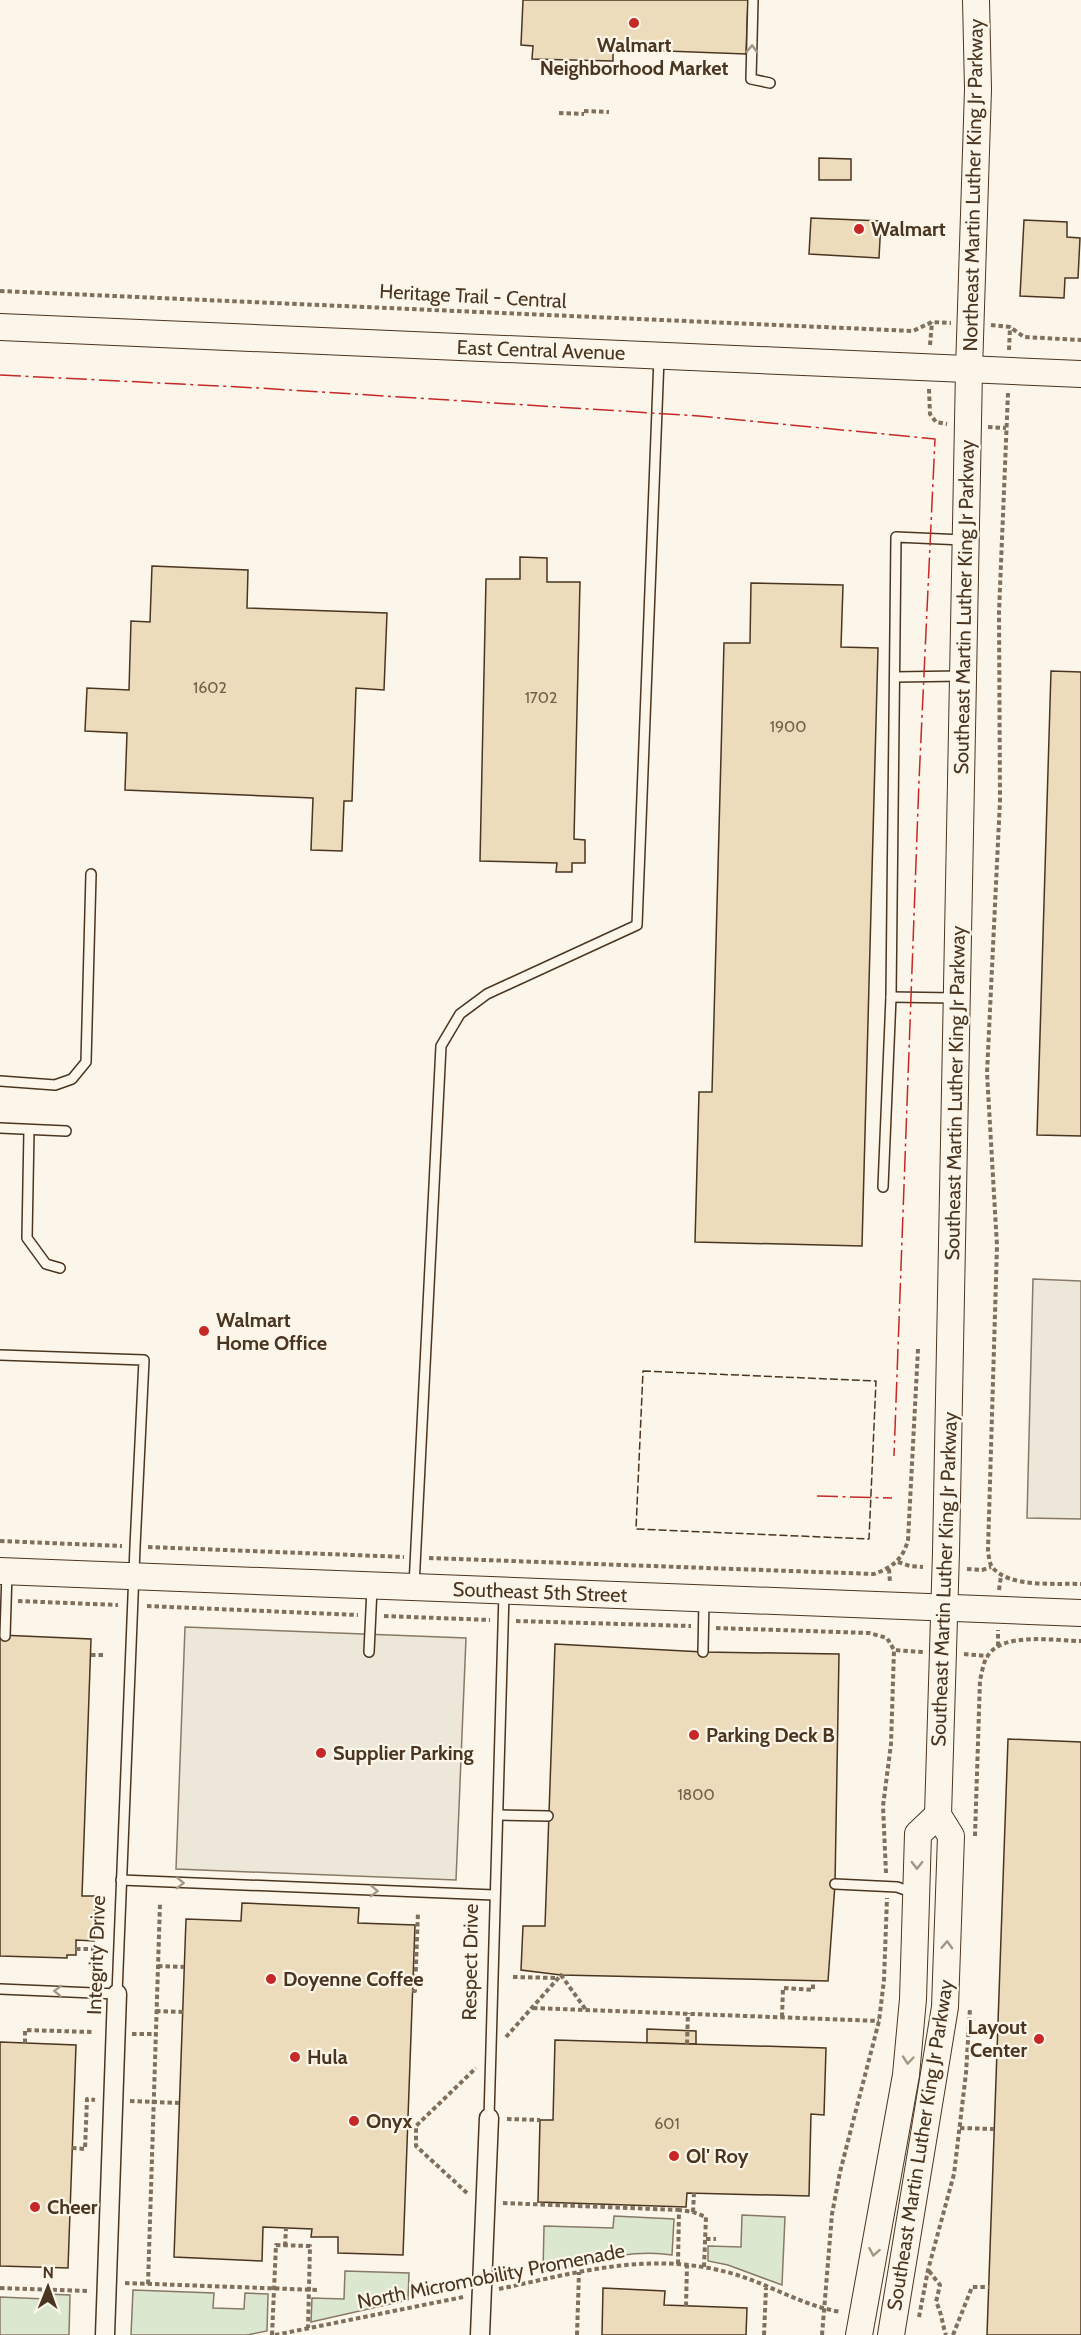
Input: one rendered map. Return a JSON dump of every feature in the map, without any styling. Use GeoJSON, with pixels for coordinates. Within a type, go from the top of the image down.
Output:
{"type":"FeatureCollection","features":[{"type":"Feature","properties":{"kind":"street","name":"Northeast Martin Luther King Jr Parkway"},"geometry":{"type":"LineString","coordinates":[[969,370],[978,89],[976,0]]}},
{"type":"Feature","properties":{"kind":"street","name":"East Central Avenue"},"geometry":{"type":"LineString","coordinates":[[0,327],[1081,374]]}},
{"type":"Feature","properties":{"kind":"street","name":"Southeast Martin Luther King Jr Parkway"},"geometry":{"type":"LineString","coordinates":[[891,2335],[945,2007],[951,1836],[938,1815],[945,1608],[969,370]]}},
{"type":"Feature","properties":{"kind":"street","name":"Southeast 5th Street"},"geometry":{"type":"LineString","coordinates":[[4,1571],[1081,1613]]}},
{"type":"Feature","properties":{"kind":"street","name":"Southeast Martin Luther King Jr Parkway"},"geometry":{"type":"LineString","coordinates":[[855,2324],[906,2075],[913,1998],[918,1834],[938,1815]]}},
{"type":"Feature","properties":{"kind":"street","name":"Integrity Drive"},"geometry":{"type":"LineString","coordinates":[[105,2335],[117,1994]]}},
{"type":"Feature","properties":{"kind":"street","name":"Respect Drive"},"geometry":{"type":"LineString","coordinates":[[480,2335],[491,2206],[489,2118]]}},
{"type":"Feature","properties":{"kind":"lane"},"geometry":{"type":"LineString","coordinates":[[753,0],[751,79],[770,83]]}},
{"type":"Feature","properties":{"kind":"lane"},"geometry":{"type":"LineString","coordinates":[[414,1587],[441,1046],[460,1014],[487,994],[637,925],[659,355]]}},
{"type":"Feature","properties":{"kind":"lane"},"geometry":{"type":"LineString","coordinates":[[883,1187],[891,997],[896,537],[965,540]]}},
{"type":"Feature","properties":{"kind":"lane"},"geometry":{"type":"LineString","coordinates":[[894,677],[963,676]]}},
{"type":"Feature","properties":{"kind":"lane"},"geometry":{"type":"LineString","coordinates":[[0,1081],[54,1084],[72,1079],[86,1062],[92,874]]}},
{"type":"Feature","properties":{"kind":"lane"},"geometry":{"type":"LineString","coordinates":[[891,997],[957,998]]}},
{"type":"Feature","properties":{"kind":"lane"},"geometry":{"type":"LineString","coordinates":[[0,1128],[66,1131]]}},
{"type":"Feature","properties":{"kind":"lane"},"geometry":{"type":"LineString","coordinates":[[29,1130],[27,1238],[46,1264],[60,1268]]}},
{"type":"Feature","properties":{"kind":"lane","name":"Integrity Drive"},"geometry":{"type":"LineString","coordinates":[[0,1355],[144,1360],[117,1994]]}},
{"type":"Feature","properties":{"kind":"lane"},"geometry":{"type":"LineString","coordinates":[[4,1571],[5,1636]]}},
{"type":"Feature","properties":{"kind":"lane"},"geometry":{"type":"LineString","coordinates":[[369,1652],[372,1586]]}},
{"type":"Feature","properties":{"kind":"lane","name":"Respect Drive"},"geometry":{"type":"LineString","coordinates":[[489,2118],[504,1591]]}},
{"type":"Feature","properties":{"kind":"lane"},"geometry":{"type":"LineString","coordinates":[[703,1652],[704,1599]]}},
{"type":"Feature","properties":{"kind":"lane"},"geometry":{"type":"LineString","coordinates":[[498,1815],[548,1816]]}},
{"type":"Feature","properties":{"kind":"lane"},"geometry":{"type":"LineString","coordinates":[[121,1881],[494,1895]]}},
{"type":"Feature","properties":{"kind":"lane"},"geometry":{"type":"LineString","coordinates":[[835,1884],[897,1887],[916,1894]]}},
{"type":"Feature","properties":{"kind":"lane"},"geometry":{"type":"LineString","coordinates":[[0,1989],[117,1994]]}},
{"type":"Feature","properties":{"kind":"path"},"geometry":{"type":"LineString","coordinates":[[559,113],[609,112]]}},
{"type":"Feature","properties":{"kind":"path","name":"Heritage Trail - Central"},"geometry":{"type":"LineString","coordinates":[[0,291],[913,331],[932,322],[943,323]]}},
{"type":"Feature","properties":{"kind":"path"},"geometry":{"type":"LineString","coordinates":[[931,334],[932,322]]}},
{"type":"Feature","properties":{"kind":"path"},"geometry":{"type":"LineString","coordinates":[[996,325],[1010,327],[1024,337],[1081,340]]}},
{"type":"Feature","properties":{"kind":"path"},"geometry":{"type":"LineString","coordinates":[[1010,327],[1010,337]]}},
{"type":"Feature","properties":{"kind":"path"},"geometry":{"type":"LineString","coordinates":[[928,402],[930,414],[936,422],[944,423]]}},
{"type":"Feature","properties":{"kind":"path"},"geometry":{"type":"LineString","coordinates":[[1007,413],[999,624],[1000,800],[987,1073],[997,1246],[988,1550],[991,1567],[1001,1576],[1017,1581],[1081,1584]]}},
{"type":"Feature","properties":{"kind":"path"},"geometry":{"type":"LineString","coordinates":[[995,428],[1006,428]]}},
{"type":"Feature","properties":{"kind":"path"},"geometry":{"type":"LineString","coordinates":[[150,1547],[874,1574],[889,1569],[898,1562],[905,1552],[908,1540],[918,1349]]}},
{"type":"Feature","properties":{"kind":"path"},"geometry":{"type":"LineString","coordinates":[[0,1541],[117,1546]]}},
{"type":"Feature","properties":{"kind":"path"},"geometry":{"type":"LineString","coordinates":[[164,1548],[164,1557]]}},
{"type":"Feature","properties":{"kind":"path"},"geometry":{"type":"LineString","coordinates":[[898,1562],[910,1566]]}},
{"type":"Feature","properties":{"kind":"path"},"geometry":{"type":"LineString","coordinates":[[982,1570],[991,1567]]}},
{"type":"Feature","properties":{"kind":"path"},"geometry":{"type":"LineString","coordinates":[[889,1569],[890,1583]]}},
{"type":"Feature","properties":{"kind":"path"},"geometry":{"type":"LineString","coordinates":[[999,1587],[1001,1576]]}},
{"type":"Feature","properties":{"kind":"path"},"geometry":{"type":"LineString","coordinates":[[101,1596],[103,1605]]}},
{"type":"Feature","properties":{"kind":"path"},"geometry":{"type":"LineString","coordinates":[[6,1601],[116,1605]]}},
{"type":"Feature","properties":{"kind":"path"},"geometry":{"type":"LineString","coordinates":[[147,1606],[357,1614]]}},
{"type":"Feature","properties":{"kind":"path"},"geometry":{"type":"LineString","coordinates":[[385,1616],[488,1620]]}},
{"type":"Feature","properties":{"kind":"path"},"geometry":{"type":"LineString","coordinates":[[519,1621],[685,1626]]}},
{"type":"Feature","properties":{"kind":"path"},"geometry":{"type":"LineString","coordinates":[[721,1628],[868,1633],[887,1638]]}},
{"type":"Feature","properties":{"kind":"path"},"geometry":{"type":"LineString","coordinates":[[887,1877],[883,1806],[891,1744],[894,1650],[887,1638],[888,1629]]}},
{"type":"Feature","properties":{"kind":"path"},"geometry":{"type":"LineString","coordinates":[[998,1636],[998,1646]]}},
{"type":"Feature","properties":{"kind":"path"},"geometry":{"type":"LineString","coordinates":[[979,1654],[987,1656],[998,1646],[1016,1639],[1081,1641]]}},
{"type":"Feature","properties":{"kind":"path"},"geometry":{"type":"LineString","coordinates":[[894,1650],[911,1651]]}},
{"type":"Feature","properties":{"kind":"path"},"geometry":{"type":"LineString","coordinates":[[91,1655],[104,1655]]}},
{"type":"Feature","properties":{"kind":"path"},"geometry":{"type":"LineString","coordinates":[[822,2335],[832,2214],[840,2172],[852,2133],[879,2021],[884,1980],[887,1895]]}},
{"type":"Feature","properties":{"kind":"path"},"geometry":{"type":"LineString","coordinates":[[148,2284],[160,1903]]}},
{"type":"Feature","properties":{"kind":"path"},"geometry":{"type":"LineString","coordinates":[[412,1991],[415,1992],[418,1912]]}},
{"type":"Feature","properties":{"kind":"path"},"geometry":{"type":"LineString","coordinates":[[76,1949],[95,1950]]}},
{"type":"Feature","properties":{"kind":"path"},"geometry":{"type":"LineString","coordinates":[[158,1966],[184,1967]]}},
{"type":"Feature","properties":{"kind":"path"},"geometry":{"type":"LineString","coordinates":[[513,1977],[558,1978],[561,1975],[586,2010]]}},
{"type":"Feature","properties":{"kind":"path"},"geometry":{"type":"LineString","coordinates":[[558,1978],[491,2053],[416,2126],[416,2146],[491,2206],[679,2210],[706,2217],[704,2267]]}},
{"type":"Feature","properties":{"kind":"path"},"geometry":{"type":"LineString","coordinates":[[782,2017],[783,1989],[813,1990],[813,1981]]}},
{"type":"Feature","properties":{"kind":"path"},"geometry":{"type":"LineString","coordinates":[[533,2008],[879,2021]]}},
{"type":"Feature","properties":{"kind":"path"},"geometry":{"type":"LineString","coordinates":[[156,2011],[183,2012]]}},
{"type":"Feature","properties":{"kind":"path"},"geometry":{"type":"LineString","coordinates":[[687,2044],[688,2013]]}},
{"type":"Feature","properties":{"kind":"path"},"geometry":{"type":"LineString","coordinates":[[25,2043],[25,2030],[92,2032]]}},
{"type":"Feature","properties":{"kind":"path"},"geometry":{"type":"LineString","coordinates":[[489,2118],[540,2120]]}},
{"type":"Feature","properties":{"kind":"path"},"geometry":{"type":"LineString","coordinates":[[960,2128],[994,2129]]}},
{"type":"Feature","properties":{"kind":"path"},"geometry":{"type":"LineString","coordinates":[[693,2212],[694,2193]]}},
{"type":"Feature","properties":{"kind":"path"},"geometry":{"type":"LineString","coordinates":[[678,2264],[679,2210]]}},
{"type":"Feature","properties":{"kind":"path"},"geometry":{"type":"LineString","coordinates":[[285,2246],[286,2228]]}},
{"type":"Feature","properties":{"kind":"path"},"geometry":{"type":"LineString","coordinates":[[705,2239],[716,2239]]}},
{"type":"Feature","properties":{"kind":"path"},"geometry":{"type":"LineString","coordinates":[[274,2335],[276,2245],[310,2246],[308,2328]]}},
{"type":"Feature","properties":{"kind":"path","name":"North Micromobility Promenade"},"geometry":{"type":"LineString","coordinates":[[274,2335],[636,2262],[704,2267],[736,2275],[855,2324]]}},
{"type":"Feature","properties":{"kind":"path"},"geometry":{"type":"LineString","coordinates":[[686,2306],[687,2265]]}},
{"type":"Feature","properties":{"kind":"path"},"geometry":{"type":"LineString","coordinates":[[928,2270],[940,2285],[936,2302],[941,2312],[941,2322],[946,2335]]}},
{"type":"Feature","properties":{"kind":"path"},"geometry":{"type":"LineString","coordinates":[[577,2335],[579,2272]]}},
{"type":"Feature","properties":{"kind":"path"},"geometry":{"type":"LineString","coordinates":[[0,2288],[106,2287],[148,2284],[318,2290]]}},
{"type":"Feature","properties":{"kind":"path"},"geometry":{"type":"LineString","coordinates":[[953,2335],[972,2286],[988,2287]]}},
{"type":"Feature","properties":{"kind":"path"},"geometry":{"type":"LineString","coordinates":[[765,2335],[766,2288]]}},
{"type":"Feature","properties":{"kind":"green space"},"geometry":{"type":"Polygon","coordinates":[[[742,2215],[785,2217],[782,2285],[728,2265],[708,2261],[708,2246],[741,2247],[742,2215]]]}},
{"type":"Feature","properties":{"kind":"green space"},"geometry":{"type":"Polygon","coordinates":[[[614,2216],[674,2219],[672,2255],[640,2253],[624,2255],[543,2272],[544,2226],[613,2228],[614,2216]]]}},
{"type":"Feature","properties":{"kind":"green space"},"geometry":{"type":"Polygon","coordinates":[[[345,2271],[409,2273],[408,2300],[311,2322],[312,2298],[344,2299],[345,2271]]]}},
{"type":"Feature","properties":{"kind":"green space"},"geometry":{"type":"Polygon","coordinates":[[[133,2290],[214,2293],[213,2308],[244,2309],[245,2293],[268,2294],[267,2331],[247,2335],[131,2335],[133,2290]]]}},
{"type":"Feature","properties":{"kind":"green space"},"geometry":{"type":"Polygon","coordinates":[[[46,2294],[70,2295],[69,2335],[0,2335],[0,2297],[45,2299],[46,2294]]]}},
{"type":"Feature","properties":{"kind":"shaded area"},"geometry":{"type":"Polygon","coordinates":[[[1033,1279],[1081,1281],[1081,1519],[1027,1518],[1033,1279]]]}},
{"type":"Feature","properties":{"kind":"shaded area","name":"Supplier Parking"},"geometry":{"type":"Polygon","coordinates":[[[185,1627],[466,1638],[456,1880],[176,1869],[185,1627]]]}},
{"type":"Feature","properties":{"kind":"building","name":"Walmart Neighborhood Market"},"geometry":{"type":"Polygon","coordinates":[[[523,0],[748,0],[746,54],[613,49],[613,61],[532,59],[533,46],[521,45],[523,0]]]}},
{"type":"Feature","properties":{"kind":"building"},"geometry":{"type":"Polygon","coordinates":[[[819,158],[851,159],[851,180],[819,180],[819,158]]]}},
{"type":"Feature","properties":{"kind":"building"},"geometry":{"type":"Polygon","coordinates":[[[811,218],[881,221],[879,258],[809,254],[811,218]]]}},
{"type":"Feature","properties":{"kind":"building"},"geometry":{"type":"Polygon","coordinates":[[[1024,220],[1067,222],[1067,237],[1080,238],[1078,278],[1065,278],[1064,298],[1020,296],[1024,220]]]}},
{"type":"Feature","properties":{"kind":"building"},"geometry":{"type":"Polygon","coordinates":[[[520,557],[547,558],[547,582],[580,582],[574,839],[585,840],[585,863],[572,863],[572,872],[556,872],[557,863],[480,861],[486,579],[520,579],[520,557]]]}},
{"type":"Feature","properties":{"kind":"building"},"geometry":{"type":"Polygon","coordinates":[[[152,566],[248,570],[247,608],[387,613],[384,690],[356,688],[352,801],[344,801],[342,851],[311,850],[313,798],[125,790],[127,733],[85,731],[87,688],[129,690],[131,621],[150,622],[152,566]]]}},
{"type":"Feature","properties":{"kind":"building"},"geometry":{"type":"Polygon","coordinates":[[[751,583],[843,585],[841,647],[878,648],[862,1246],[695,1242],[699,1092],[712,1092],[724,643],[750,643],[751,583]]]}},
{"type":"Feature","properties":{"kind":"building"},"geometry":{"type":"Polygon","coordinates":[[[1051,671],[1081,672],[1081,1136],[1037,1135],[1051,671]]]}},
{"type":"Feature","properties":{"kind":"building"},"geometry":{"type":"Polygon","coordinates":[[[0,1635],[91,1639],[82,1896],[95,1896],[94,1941],[76,1940],[76,1955],[67,1955],[67,1958],[0,1956],[0,1635]]]}},
{"type":"Feature","properties":{"kind":"building","name":"Parking Deck B"},"geometry":{"type":"Polygon","coordinates":[[[555,1644],[703,1652],[839,1654],[835,1884],[828,1981],[561,1975],[521,1970],[523,1926],[545,1926],[555,1644]]]}},
{"type":"Feature","properties":{"kind":"building","name":"Layout Center"},"geometry":{"type":"Polygon","coordinates":[[[1008,1739],[1081,1742],[1081,2335],[987,2335],[1008,1739]]]}},
{"type":"Feature","properties":{"kind":"building","name":"Hula"},"geometry":{"type":"Polygon","coordinates":[[[242,1903],[359,1908],[358,1923],[415,1925],[403,2255],[338,2253],[338,2237],[311,2237],[312,2229],[263,2227],[262,2261],[174,2257],[186,1919],[241,1921],[242,1903]]]}},
{"type":"Feature","properties":{"kind":"building"},"geometry":{"type":"Polygon","coordinates":[[[647,2029],[696,2031],[696,2044],[647,2043],[647,2029]]]}},
{"type":"Feature","properties":{"kind":"building","name":"Ol' Roy"},"geometry":{"type":"Polygon","coordinates":[[[555,2040],[826,2048],[824,2115],[811,2114],[809,2196],[687,2193],[686,2207],[538,2202],[540,2120],[553,2120],[555,2040]]]}},
{"type":"Feature","properties":{"kind":"building","name":"Cheer"},"geometry":{"type":"Polygon","coordinates":[[[0,2042],[76,2045],[68,2268],[0,2266],[0,2042]]]}},
{"type":"Feature","properties":{"kind":"building"},"geometry":{"type":"Polygon","coordinates":[[[603,2288],[665,2291],[664,2305],[747,2308],[746,2335],[602,2335],[603,2288]]]}},
{"type":"Feature","properties":{"kind":"fence"},"geometry":{"type":"LineString","coordinates":[[643,1371],[876,1381],[869,1539],[636,1529],[643,1371]]}},
{"type":"Feature","properties":{"kind":"power"},"geometry":{"type":"LineString","coordinates":[[0,375],[259,388],[699,416],[935,439],[919,781],[894,1456]]}},
{"type":"Feature","properties":{"kind":"power"},"geometry":{"type":"LineString","coordinates":[[817,1496],[892,1498]]}},
{"type":"Feature","properties":{"kind":"place","name":"Walmart Neighborhood Market"},"geometry":{"type":"Point","coordinates":[634,23]}},
{"type":"Feature","properties":{"kind":"place","name":"Walmart"},"geometry":{"type":"Point","coordinates":[859,229]}},
{"type":"Feature","properties":{"kind":"place","name":"Walmart Home Office"},"geometry":{"type":"Point","coordinates":[204,1331]}},
{"type":"Feature","properties":{"kind":"place","name":"Parking Deck B"},"geometry":{"type":"Point","coordinates":[694,1735]}},
{"type":"Feature","properties":{"kind":"place","name":"Supplier Parking"},"geometry":{"type":"Point","coordinates":[321,1753]}},
{"type":"Feature","properties":{"kind":"place","name":"Doyenne Coffee"},"geometry":{"type":"Point","coordinates":[271,1979]}},
{"type":"Feature","properties":{"kind":"place","name":"Layout Center"},"geometry":{"type":"Point","coordinates":[1039,2039]}},
{"type":"Feature","properties":{"kind":"place","name":"Hula"},"geometry":{"type":"Point","coordinates":[295,2057]}},
{"type":"Feature","properties":{"kind":"place","name":"Onyx"},"geometry":{"type":"Point","coordinates":[354,2121]}},
{"type":"Feature","properties":{"kind":"place","name":"Ol' Roy"},"geometry":{"type":"Point","coordinates":[674,2156]}},
{"type":"Feature","properties":{"kind":"place","name":"Cheer"},"geometry":{"type":"Point","coordinates":[35,2207]}}]}
